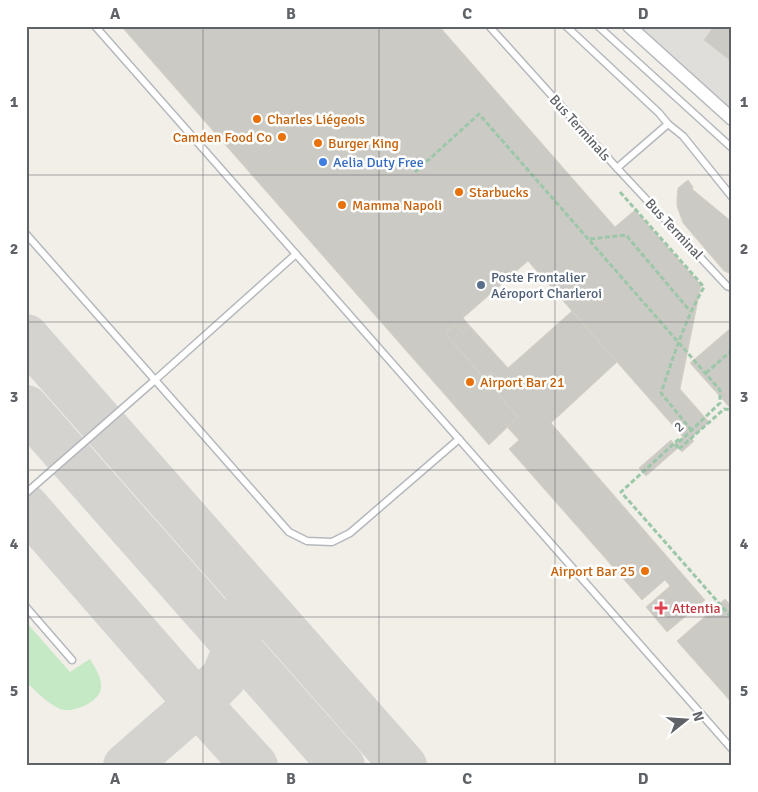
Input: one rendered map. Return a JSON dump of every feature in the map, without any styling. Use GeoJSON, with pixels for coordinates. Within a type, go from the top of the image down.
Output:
{"type":"FeatureCollection","features":[{"type":"Feature","properties":{"kind":"street"},"geometry":{"type":"LineString","coordinates":[[629,26],[732,119]]}},
{"type":"Feature","properties":{"kind":"lane"},"geometry":{"type":"LineString","coordinates":[[95,26],[732,748]]}},
{"type":"Feature","properties":{"kind":"lane","name":"Bus Terminals"},"geometry":{"type":"LineString","coordinates":[[489,26],[617,168],[668,124]]}},
{"type":"Feature","properties":{"kind":"lane"},"geometry":{"type":"LineString","coordinates":[[566,26],[659,113],[668,124],[683,136],[732,197]]}},
{"type":"Feature","properties":{"kind":"lane"},"geometry":{"type":"LineString","coordinates":[[598,26],[732,148]]}},
{"type":"Feature","properties":{"kind":"lane","name":"Bus Terminal"},"geometry":{"type":"LineString","coordinates":[[617,168],[727,286],[732,288]]}},
{"type":"Feature","properties":{"kind":"lane"},"geometry":{"type":"LineString","coordinates":[[26,234],[289,532],[307,541],[332,542],[350,533],[459,439]]}},
{"type":"Feature","properties":{"kind":"lane"},"geometry":{"type":"LineString","coordinates":[[26,493],[296,254]]}},
{"type":"Feature","properties":{"kind":"lane"},"geometry":{"type":"LineString","coordinates":[[26,607],[72,660]]}},
{"type":"Feature","properties":{"kind":"path"},"geometry":{"type":"LineString","coordinates":[[415,172],[479,114],[706,373],[732,350]]}},
{"type":"Feature","properties":{"kind":"path"},"geometry":{"type":"LineString","coordinates":[[620,192],[704,287],[690,311],[661,393],[692,431]]}},
{"type":"Feature","properties":{"kind":"path"},"geometry":{"type":"LineString","coordinates":[[590,239],[626,235],[690,311]]}},
{"type":"Feature","properties":{"kind":"path","name":"2"},"geometry":{"type":"LineString","coordinates":[[703,427],[679,449],[676,445],[720,403],[720,390],[706,373]]}},
{"type":"Feature","properties":{"kind":"path"},"geometry":{"type":"LineString","coordinates":[[700,423],[703,427],[724,409],[732,410]]}},
{"type":"Feature","properties":{"kind":"path"},"geometry":{"type":"LineString","coordinates":[[679,439],[621,492],[732,618]]}},
{"type":"Feature","properties":{"kind":"shaded area"},"geometry":{"type":"Polygon","coordinates":[[[640,26],[732,26],[732,116],[648,33],[640,26]]]}},
{"type":"Feature","properties":{"kind":"green space"},"geometry":{"type":"Polygon","coordinates":[[[26,622],[70,672],[90,659],[98,673],[101,684],[96,698],[85,706],[71,710],[60,709],[46,700],[26,682],[26,622]]]}},
{"type":"Feature","properties":{"kind":"building"},"geometry":{"type":"Polygon","coordinates":[[[121,26],[439,26],[615,227],[635,210],[701,285],[680,389],[709,422],[691,438],[694,441],[682,452],[675,444],[683,437],[528,261],[463,318],[470,326],[463,333],[455,325],[445,333],[484,378],[491,372],[506,387],[498,394],[518,417],[489,445],[121,26]]]}},
{"type":"Feature","properties":{"kind":"building"},"geometry":{"type":"Polygon","coordinates":[[[714,26],[732,26],[732,62],[704,40],[714,26]]]}},
{"type":"Feature","properties":{"kind":"building"},"geometry":{"type":"Polygon","coordinates":[[[688,180],[693,187],[692,189],[732,222],[732,274],[724,271],[683,223],[677,206],[678,188],[688,180]]]}},
{"type":"Feature","properties":{"kind":"building"},"geometry":{"type":"Polygon","coordinates":[[[572,311],[617,362],[551,423],[705,600],[667,632],[646,607],[670,586],[665,580],[642,600],[509,449],[519,440],[507,427],[518,417],[498,394],[506,387],[491,372],[484,378],[445,333],[455,325],[463,333],[470,326],[508,368],[572,311]]]}},
{"type":"Feature","properties":{"kind":"building"},"geometry":{"type":"Polygon","coordinates":[[[732,327],[732,410],[690,363],[732,327]]]}},
{"type":"Feature","properties":{"kind":"building"},"geometry":{"type":"Polygon","coordinates":[[[671,440],[678,448],[646,476],[639,468],[671,440]]]}},
{"type":"Feature","properties":{"kind":"building"},"geometry":{"type":"Polygon","coordinates":[[[725,599],[732,607],[732,703],[677,641],[725,599]]]}},
{"type":"Feature","properties":{"kind":"taxiway"},"geometry":{"type":"LineString","coordinates":[[26,337],[404,766]]}},
{"type":"Feature","properties":{"kind":"taxiway"},"geometry":{"type":"LineString","coordinates":[[26,408],[342,766]]}},
{"type":"Feature","properties":{"kind":"taxiway"},"geometry":{"type":"LineString","coordinates":[[26,507],[191,696],[255,766]]}},
{"type":"Feature","properties":{"kind":"taxiway"},"geometry":{"type":"LineString","coordinates":[[126,766],[197,704],[224,677],[239,641],[240,618]]}},
{"type":"Feature","properties":{"kind":"place","name":"Charles Liégeois"},"geometry":{"type":"Point","coordinates":[257,119]}},
{"type":"Feature","properties":{"kind":"place","name":"Camden Food Co"},"geometry":{"type":"Point","coordinates":[282,137]}},
{"type":"Feature","properties":{"kind":"place","name":"Burger King"},"geometry":{"type":"Point","coordinates":[318,143]}},
{"type":"Feature","properties":{"kind":"place","name":"Aelia Duty Free"},"geometry":{"type":"Point","coordinates":[323,162]}},
{"type":"Feature","properties":{"kind":"place","name":"Starbucks"},"geometry":{"type":"Point","coordinates":[459,192]}},
{"type":"Feature","properties":{"kind":"place","name":"Mamma Napoli"},"geometry":{"type":"Point","coordinates":[342,205]}},
{"type":"Feature","properties":{"kind":"place","name":"Poste Frontalier Aéroport Charleroi"},"geometry":{"type":"Point","coordinates":[481,285]}},
{"type":"Feature","properties":{"kind":"place","name":"Airport Bar 21"},"geometry":{"type":"Point","coordinates":[470,382]}},
{"type":"Feature","properties":{"kind":"place","name":"Airport Bar 25"},"geometry":{"type":"Point","coordinates":[645,571]}},
{"type":"Feature","properties":{"kind":"place","name":"Attentia"},"geometry":{"type":"Point","coordinates":[661,608]}}]}
